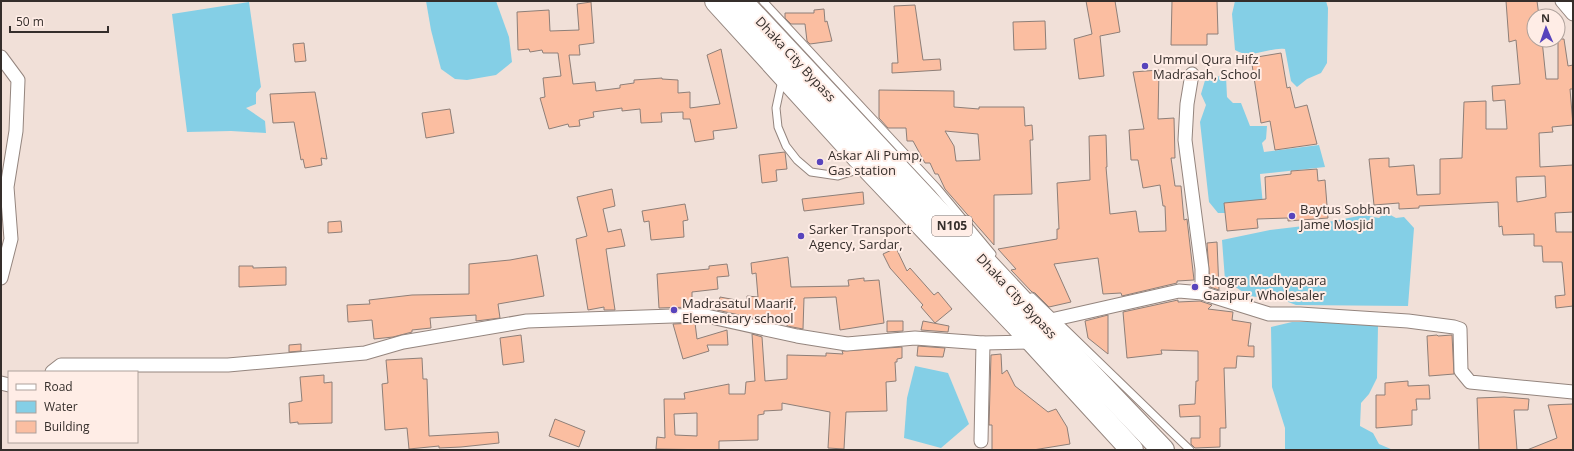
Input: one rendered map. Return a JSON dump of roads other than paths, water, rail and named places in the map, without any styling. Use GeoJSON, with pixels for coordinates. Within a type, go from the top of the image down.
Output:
{"type":"FeatureCollection","features":[{"type":"Feature","properties":{"kind":"highway"},"geometry":{"type":"LineString","coordinates":[[716,1],[867,167],[1033,342],[1132,450]]}},
{"type":"Feature","properties":{"kind":"highway","name":"Dhaka City Bypass"},"geometry":{"type":"LineString","coordinates":[[741,1],[1047,320],[1163,450]]}},
{"type":"Feature","properties":{"kind":"street"},"geometry":{"type":"LineString","coordinates":[[1562,1],[1573,14]]}},
{"type":"Feature","properties":{"kind":"street"},"geometry":{"type":"LineString","coordinates":[[1,57],[18,80],[16,131],[7,187],[11,239],[1,278]]}},
{"type":"Feature","properties":{"kind":"street"},"geometry":{"type":"LineString","coordinates":[[1192,74],[1187,104],[1185,140],[1202,269],[1202,294]]}},
{"type":"Feature","properties":{"kind":"street"},"geometry":{"type":"LineString","coordinates":[[1047,320],[1179,291],[1202,294],[1269,314],[1300,314],[1408,321],[1454,327],[1460,329],[1460,371],[1470,382],[1573,392]]}},
{"type":"Feature","properties":{"kind":"street"},"geometry":{"type":"LineString","coordinates":[[53,371],[61,365],[243,364],[365,353],[403,342],[526,321],[702,315],[798,336],[847,344],[915,338],[983,343],[1033,342]]}},
{"type":"Feature","properties":{"kind":"street"},"geometry":{"type":"LineString","coordinates":[[981,441],[983,343]]}},
{"type":"Feature","properties":{"kind":"lane"},"geometry":{"type":"LineString","coordinates":[[763,1],[843,89],[937,188],[1000,262]]}},
{"type":"Feature","properties":{"kind":"lane"},"geometry":{"type":"LineString","coordinates":[[783,75],[776,108],[778,127],[786,146],[797,160],[811,172],[838,176],[867,167]]}},
{"type":"Feature","properties":{"kind":"lane"},"geometry":{"type":"LineString","coordinates":[[1026,290],[1047,320],[1190,450]]}},
{"type":"Feature","properties":{"kind":"water"},"geometry":{"type":"Polygon","coordinates":[[[426,1],[496,1],[509,37],[512,62],[496,75],[467,80],[455,79],[441,69],[431,30],[426,1]]]}},
{"type":"Feature","properties":{"kind":"water"},"geometry":{"type":"Polygon","coordinates":[[[1235,1],[1326,1],[1328,8],[1327,63],[1321,73],[1307,79],[1297,87],[1291,81],[1285,49],[1253,54],[1241,53],[1235,50],[1232,14],[1235,1]]]}},
{"type":"Feature","properties":{"kind":"water"},"geometry":{"type":"Polygon","coordinates":[[[249,2],[261,87],[256,93],[256,104],[246,108],[265,121],[266,133],[231,131],[187,132],[172,14],[249,2]]]}},
{"type":"Feature","properties":{"kind":"water"},"geometry":{"type":"Polygon","coordinates":[[[1226,76],[1227,97],[1233,103],[1241,103],[1250,126],[1267,126],[1266,139],[1262,143],[1264,152],[1319,145],[1325,167],[1260,174],[1263,205],[1239,213],[1218,213],[1209,202],[1200,122],[1206,105],[1201,94],[1206,77],[1226,76]]]}},
{"type":"Feature","properties":{"kind":"water"},"geometry":{"type":"Polygon","coordinates":[[[1385,212],[1396,218],[1404,217],[1414,228],[1408,306],[1296,305],[1283,300],[1249,296],[1225,280],[1222,240],[1270,230],[1312,225],[1364,215],[1379,218],[1385,212]]]}},
{"type":"Feature","properties":{"kind":"water"},"geometry":{"type":"Polygon","coordinates":[[[1292,322],[1333,322],[1378,326],[1377,378],[1369,394],[1361,403],[1360,426],[1373,433],[1379,444],[1393,450],[1285,450],[1285,428],[1272,387],[1271,327],[1292,322]]]}},
{"type":"Feature","properties":{"kind":"water"},"geometry":{"type":"Polygon","coordinates":[[[915,366],[948,373],[969,424],[941,448],[904,438],[907,398],[915,366]]]}},
{"type":"Feature","properties":{"kind":"place","name":"Ummul Qura Hifz Madrasah, School"},"geometry":{"type":"Point","coordinates":[1145,66]}},
{"type":"Feature","properties":{"kind":"place","name":"Askar Ali Pump, Gas station"},"geometry":{"type":"Point","coordinates":[820,162]}},
{"type":"Feature","properties":{"kind":"place","name":"Baytus Sobhan Jame Mosjid"},"geometry":{"type":"Point","coordinates":[1292,216]}},
{"type":"Feature","properties":{"kind":"place","name":"Sarker Transport Agency, Sardar,"},"geometry":{"type":"Point","coordinates":[801,236]}},
{"type":"Feature","properties":{"kind":"place","name":"Bhogra Madhyapara Gazipur, Wholesaler"},"geometry":{"type":"Point","coordinates":[1195,287]}},
{"type":"Feature","properties":{"kind":"place","name":"Madrasatul Maarif, Elementary school"},"geometry":{"type":"Point","coordinates":[674,310]}}]}
